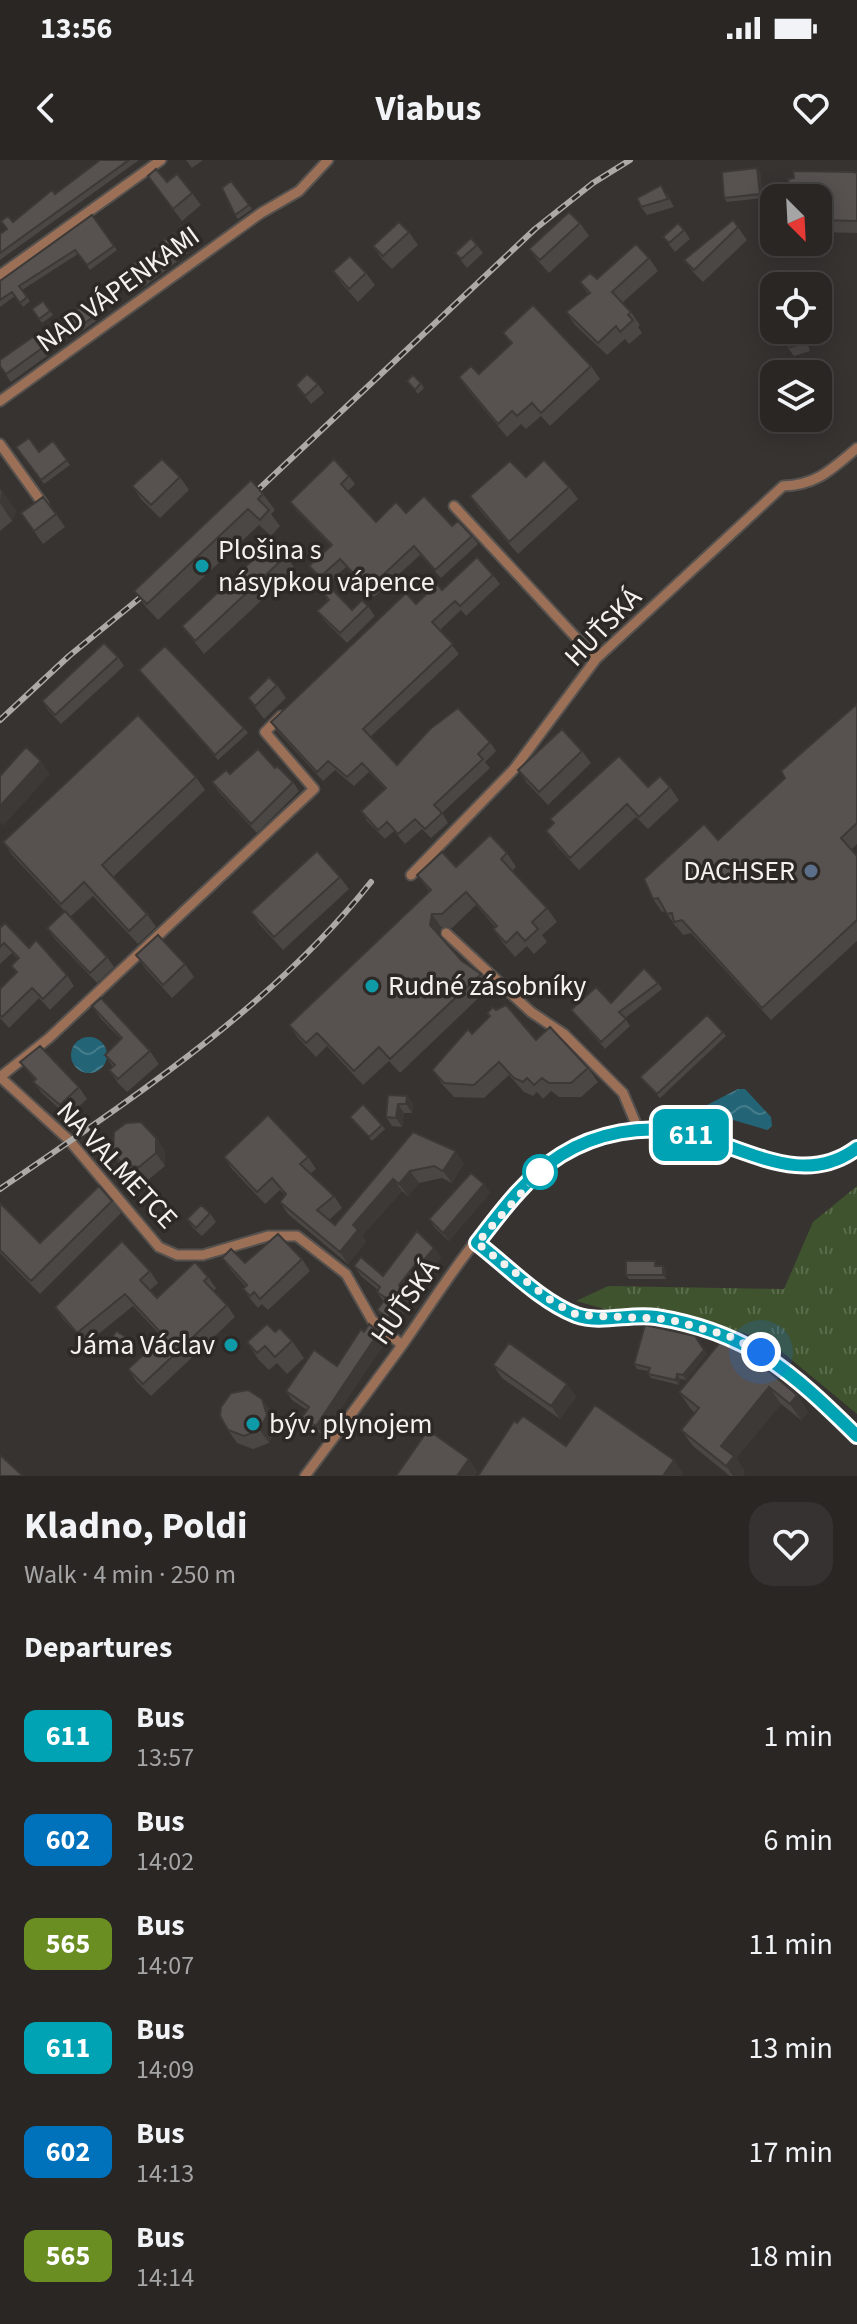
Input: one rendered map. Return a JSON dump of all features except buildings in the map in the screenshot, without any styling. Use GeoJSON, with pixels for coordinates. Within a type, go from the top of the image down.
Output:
{"type":"FeatureCollection","features":[{"type":"Feature","properties":{"kind":"street"},"geometry":{"type":"LineString","coordinates":[[0,275],[161,160]]}},
{"type":"Feature","properties":{"kind":"street","name":"NAD VÁPENKAMI"},"geometry":{"type":"LineString","coordinates":[[0,401],[261,213],[299,191],[328,160]]}},
{"type":"Feature","properties":{"kind":"street"},"geometry":{"type":"LineString","coordinates":[[0,444],[43,504],[30,515]]}},
{"type":"Feature","properties":{"kind":"street","name":"HUŤSKÁ"},"geometry":{"type":"LineString","coordinates":[[411,875],[514,769],[596,659],[783,486],[803,486],[821,479],[857,448]]}},
{"type":"Feature","properties":{"kind":"street"},"geometry":{"type":"LineString","coordinates":[[454,506],[596,659]]}},
{"type":"Feature","properties":{"kind":"street"},"geometry":{"type":"LineString","coordinates":[[0,1077],[49,1038],[314,789],[265,732],[287,710]]}},
{"type":"Feature","properties":{"kind":"street"},"geometry":{"type":"LineString","coordinates":[[446,933],[531,1012],[564,1034],[623,1093],[639,1131]]}},
{"type":"Feature","properties":{"kind":"street","name":"NA VALMETCE"},"geometry":{"type":"LineString","coordinates":[[0,1077],[69,1140],[159,1247],[177,1255],[203,1255],[268,1236],[297,1236],[346,1274],[372,1320],[402,1345]]}},
{"type":"Feature","properties":{"kind":"street","name":"HUŤSKÁ"},"geometry":{"type":"LineString","coordinates":[[305,1476],[498,1216],[558,1157],[607,1134],[639,1131],[683,1132],[796,1166],[823,1166],[857,1148]]}},
{"type":"Feature","properties":{"kind":"street"},"geometry":{"type":"LineString","coordinates":[[477,1243],[553,1302],[577,1315],[659,1318],[717,1332],[748,1344],[791,1374],[857,1436]]}},
{"type":"Feature","properties":{"kind":"green space"},"geometry":{"type":"Polygon","coordinates":[[[857,1186],[857,1414],[769,1341],[689,1316],[650,1308],[608,1310],[576,1301],[608,1286],[784,1289],[813,1222],[857,1186]]]}},
{"type":"Feature","properties":{"kind":"water"},"geometry":{"type":"Polygon","coordinates":[[[89,1037],[102,1042],[107,1055],[102,1068],[89,1073],[76,1068],[71,1055],[76,1042],[89,1037]]]}},
{"type":"Feature","properties":{"kind":"water"},"geometry":{"type":"Polygon","coordinates":[[[738,1089],[745,1089],[771,1117],[772,1126],[767,1130],[709,1113],[707,1105],[738,1089]]]}},
{"type":"Feature","properties":{"kind":"railway"},"geometry":{"type":"LineString","coordinates":[[242,505],[535,229],[593,183],[630,160]]}},
{"type":"Feature","properties":{"kind":"railway"},"geometry":{"type":"LineString","coordinates":[[0,720],[69,656],[157,584]]}},
{"type":"Feature","properties":{"kind":"railway"},"geometry":{"type":"LineString","coordinates":[[0,1189],[148,1086],[244,1011],[290,970],[371,882]]}},
{"type":"Feature","properties":{"kind":"bus line","name":"611"},"geometry":{"type":"LineString","coordinates":[[857,1148],[843,1159],[809,1167],[765,1158],[683,1132],[607,1134],[558,1157],[537,1174],[477,1243],[553,1302],[577,1315],[595,1318],[649,1316],[717,1332],[748,1344],[791,1374],[857,1436]]}},
{"type":"Feature","properties":{"kind":"place","name":"Plošina s násypkou vápence"},"geometry":{"type":"Point","coordinates":[202,566]}},
{"type":"Feature","properties":{"kind":"place","name":"DACHSER"},"geometry":{"type":"Point","coordinates":[811,871]}},
{"type":"Feature","properties":{"kind":"place","name":"Rudné zásobníky"},"geometry":{"type":"Point","coordinates":[372,986]}},
{"type":"Feature","properties":{"kind":"place","name":"Jáma Václav"},"geometry":{"type":"Point","coordinates":[231,1345]}},
{"type":"Feature","properties":{"kind":"place","name":"býv. plynojem"},"geometry":{"type":"Point","coordinates":[253,1424]}},
{"type":"Feature","properties":{"kind":"route"},"geometry":{"type":"LineString","coordinates":[[540,1172],[477,1243],[553,1302],[577,1315],[668,1319],[729,1336],[761,1352]]}}]}
